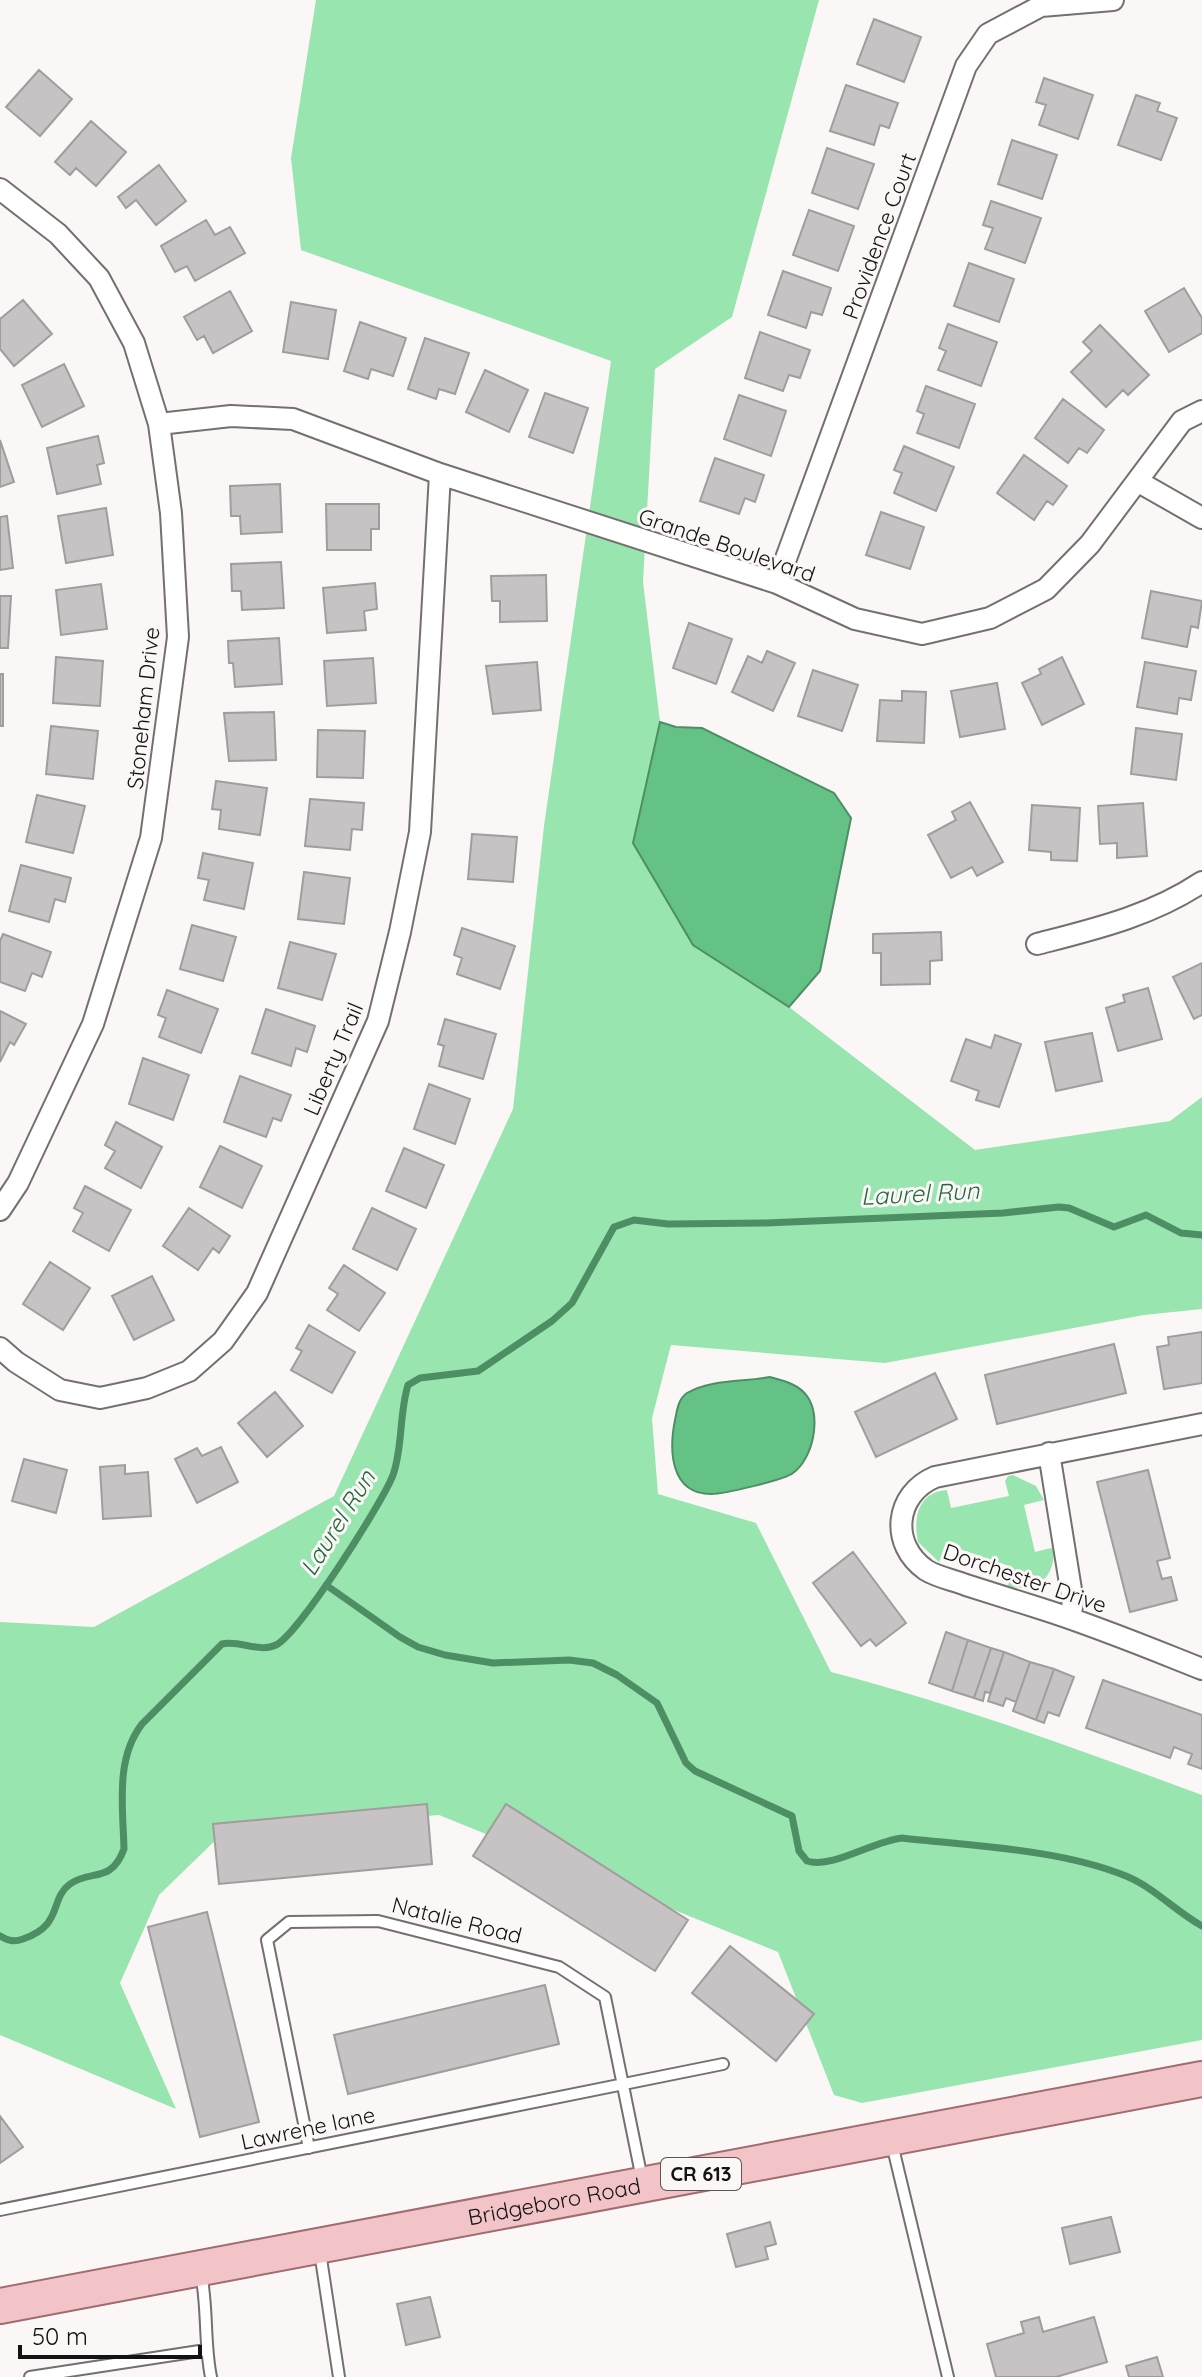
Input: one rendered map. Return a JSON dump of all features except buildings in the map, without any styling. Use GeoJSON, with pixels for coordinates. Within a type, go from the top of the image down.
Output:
{"type":"FeatureCollection","features":[{"type":"Feature","properties":{"kind":"main road","name":"Bridgeboro Road"},"geometry":{"type":"LineString","coordinates":[[0,2306],[1202,2079]]}},
{"type":"Feature","properties":{"kind":"street","name":"Providence Court"},"geometry":{"type":"LineString","coordinates":[[777,583],[966,66],[988,34],[1041,6],[1113,0]]}},
{"type":"Feature","properties":{"kind":"street","name":"Stoneham Drive"},"geometry":{"type":"LineString","coordinates":[[0,189],[58,234],[99,278],[134,343],[159,424],[171,513],[178,637],[151,838],[93,1024],[18,1183],[0,1210]]}},
{"type":"Feature","properties":{"kind":"street","name":"Grande Boulevard"},"geometry":{"type":"LineString","coordinates":[[159,424],[231,416],[293,419],[440,474],[777,583],[855,619],[922,634],[990,618],[1046,589],[1090,544],[1182,421],[1202,411]]}},
{"type":"Feature","properties":{"kind":"street","name":"Liberty Trail"},"geometry":{"type":"LineString","coordinates":[[0,1348],[60,1390],[100,1398],[147,1388],[189,1371],[223,1341],[257,1293],[378,1021],[400,932],[420,832],[440,474]]}},
{"type":"Feature","properties":{"kind":"street"},"geometry":{"type":"LineString","coordinates":[[1137,481],[1202,518]]}},
{"type":"Feature","properties":{"kind":"street"},"geometry":{"type":"LineString","coordinates":[[1037,944],[1125,921],[1173,901],[1202,882]]}},
{"type":"Feature","properties":{"kind":"street","name":"Dorchester Drive"},"geometry":{"type":"LineString","coordinates":[[1202,1424],[1049,1453],[923,1482],[907,1500],[902,1533],[910,1553],[927,1571],[1070,1618],[1202,1669]]}},
{"type":"Feature","properties":{"kind":"street"},"geometry":{"type":"LineString","coordinates":[[1049,1453],[1073,1602],[1070,1618]]}},
{"type":"Feature","properties":{"kind":"lane","name":"Natalie Road"},"geometry":{"type":"LineString","coordinates":[[309,2148],[267,1940],[289,1922],[378,1921],[559,1967],[605,1997],[644,2185]]}},
{"type":"Feature","properties":{"kind":"lane","name":"Lawrene lane"},"geometry":{"type":"LineString","coordinates":[[0,2210],[723,2064]]}},
{"type":"Feature","properties":{"kind":"lane"},"geometry":{"type":"LineString","coordinates":[[891,2138],[948,2377]]}},
{"type":"Feature","properties":{"kind":"lane"},"geometry":{"type":"LineString","coordinates":[[319,2246],[339,2377]]}},
{"type":"Feature","properties":{"kind":"lane"},"geometry":{"type":"LineString","coordinates":[[200,2268],[207,2304],[206,2350],[211,2377]]}},
{"type":"Feature","properties":{"kind":"lane"},"geometry":{"type":"LineString","coordinates":[[30,2377],[73,2373],[206,2350]]}},
{"type":"Feature","properties":{"kind":"shaded area"},"geometry":{"type":"Polygon","coordinates":[[[316,0],[819,0],[732,317],[655,369],[643,582],[660,722],[633,843],[693,945],[789,1007],[975,1150],[1170,1121],[1202,1097],[1202,1309],[1144,1315],[885,1363],[671,1345],[652,1418],[658,1494],[756,1523],[831,1672],[972,1714],[1202,1795],[1202,2040],[862,2103],[834,2095],[778,1952],[439,1815],[224,1832],[159,1895],[120,1983],[176,2109],[0,2035],[0,1622],[94,1627],[334,1496],[513,1109],[544,826],[611,361],[301,250],[291,158],[316,0]]]}},
{"type":"Feature","properties":{"kind":"shaded area"},"geometry":{"type":"Polygon","coordinates":[[[660,722],[676,727],[702,728],[834,793],[851,818],[820,971],[789,1007],[693,945],[633,843],[660,722]]]}},
{"type":"Feature","properties":{"kind":"shaded area"},"geometry":{"type":"Polygon","coordinates":[[[770,1377],[799,1389],[812,1404],[813,1437],[800,1466],[793,1473],[778,1479],[728,1492],[711,1494],[687,1487],[675,1468],[672,1444],[677,1409],[682,1398],[706,1385],[770,1377]]]}},
{"type":"Feature","properties":{"kind":"shaded area"},"geometry":{"type":"Polygon","coordinates":[[[1013,1475],[1036,1486],[1044,1500],[1024,1505],[1035,1552],[1054,1550],[1051,1569],[1042,1582],[1027,1587],[1008,1586],[1012,1567],[948,1545],[939,1562],[918,1542],[917,1516],[930,1496],[947,1490],[951,1508],[1009,1496],[1005,1481],[1013,1475]]]}},
{"type":"Feature","properties":{"kind":"waterway","name":"Laurel Run"},"geometry":{"type":"LineString","coordinates":[[0,1936],[17,1940],[36,1933],[45,1927],[70,1884],[107,1872],[119,1860],[124,1849],[124,1768],[133,1738],[142,1724],[222,1644],[263,1648],[276,1645],[287,1636],[320,1594],[393,1475],[408,1385],[420,1378],[478,1371],[552,1321],[572,1303],[614,1227],[634,1220],[668,1224],[766,1223],[1003,1213],[1059,1207],[1069,1208],[1114,1227],[1146,1215],[1181,1233],[1202,1235]]}},
{"type":"Feature","properties":{"kind":"waterway"},"geometry":{"type":"LineString","coordinates":[[326,1585],[418,1647],[493,1663],[569,1660],[593,1663],[617,1675],[657,1703],[686,1763],[695,1771],[792,1816],[799,1851],[807,1861],[829,1861],[902,1838],[1045,1854],[1126,1876],[1202,1926]]}}]}
